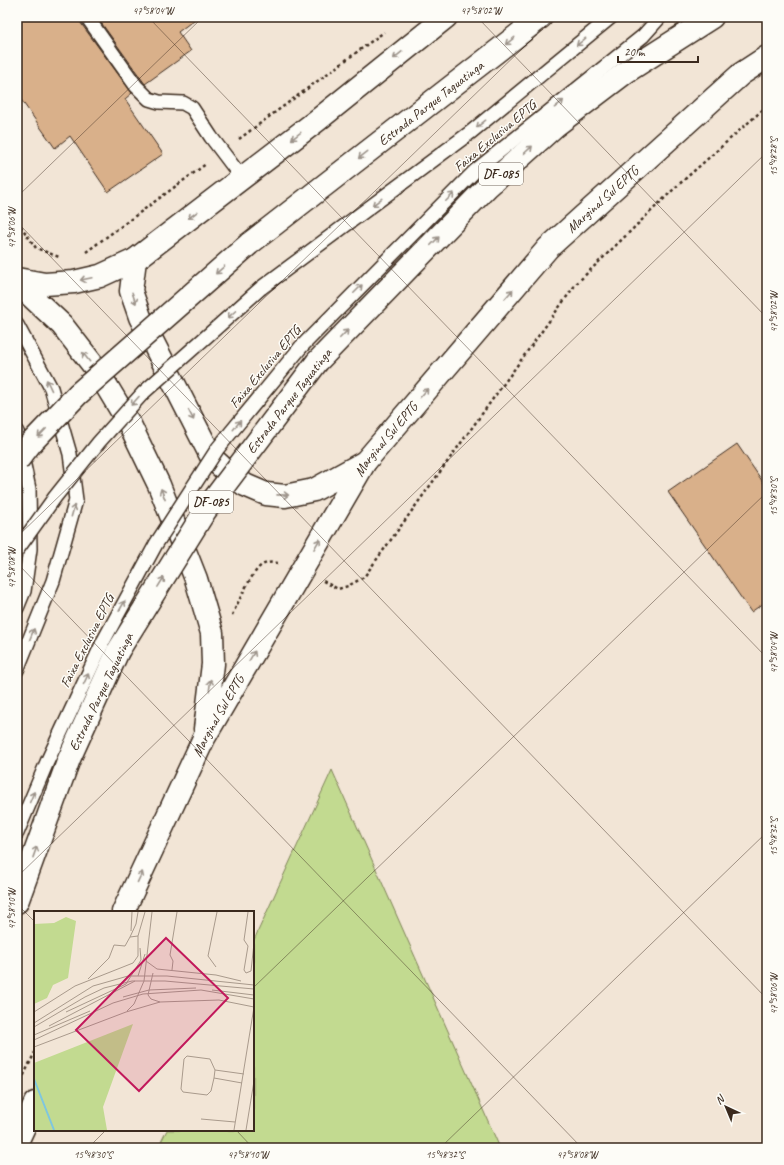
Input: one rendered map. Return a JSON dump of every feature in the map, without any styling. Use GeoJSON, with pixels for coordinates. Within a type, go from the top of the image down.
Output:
{"type":"FeatureCollection","features":[{"type":"Feature","properties":{"kind":"main road"},"geometry":{"type":"LineString","coordinates":[[17,278],[44,284],[74,282],[100,276],[135,260],[319,119],[446,17]]}},
{"type":"Feature","properties":{"kind":"main road","name":"Estrada Parque Taguatinga"},"geometry":{"type":"LineString","coordinates":[[17,461],[78,394],[249,244],[541,17]]}},
{"type":"Feature","properties":{"kind":"main road","name":"Estrada Parque Taguatinga"},"geometry":{"type":"LineString","coordinates":[[17,902],[111,645],[205,510],[317,362],[487,187],[555,126],[626,72],[712,17]]}},
{"type":"Feature","properties":{"kind":"main road","name":"Marginal Sul EPTG"},"geometry":{"type":"LineString","coordinates":[[123,911],[204,738],[365,462],[548,248],[741,74],[767,57]]}},
{"type":"Feature","properties":{"kind":"main road"},"geometry":{"type":"LineString","coordinates":[[135,260],[131,291],[140,317],[212,458],[224,469],[245,485],[266,494],[285,496],[314,490],[365,462]]}},
{"type":"Feature","properties":{"kind":"main road"},"geometry":{"type":"LineString","coordinates":[[17,283],[62,325],[97,370],[130,425],[159,485],[196,579],[212,633],[213,664],[204,738]]}},
{"type":"Feature","properties":{"kind":"main road"},"geometry":{"type":"LineString","coordinates":[[17,1142],[34,1105]]}},
{"type":"Feature","properties":{"kind":"lane"},"geometry":{"type":"LineString","coordinates":[[88,17],[136,86],[148,99],[159,102],[183,103],[192,108],[211,137],[242,178]]}},
{"type":"Feature","properties":{"kind":"lane","name":"Faixa Exclusiva EPTG"},"geometry":{"type":"LineString","coordinates":[[17,550],[55,497],[99,442],[143,393],[261,288],[471,132],[611,17]]}},
{"type":"Feature","properties":{"kind":"lane","name":"Faixa Exclusiva EPTG"},"geometry":{"type":"LineString","coordinates":[[17,833],[47,762],[111,645],[156,544],[218,448],[301,347],[475,171],[643,36],[660,17]]}},
{"type":"Feature","properties":{"kind":"lane"},"geometry":{"type":"LineString","coordinates":[[17,325],[51,388],[70,454],[76,500],[53,581],[17,670]]}},
{"type":"Feature","properties":{"kind":"lane"},"geometry":{"type":"LineString","coordinates":[[17,432],[29,489],[30,549],[24,591],[17,608]]}},
{"type":"Feature","properties":{"kind":"path"},"geometry":{"type":"LineString","coordinates":[[212,633],[230,620],[252,577],[261,565],[271,562],[302,570],[338,589],[364,578],[576,284],[676,186],[767,106]]}},
{"type":"Feature","properties":{"kind":"path"},"geometry":{"type":"LineString","coordinates":[[20,1084],[34,1054]]}},
{"type":"Feature","properties":{"kind":"green space"},"geometry":{"type":"Polygon","coordinates":[[[332,770],[500,1148],[158,1148],[166,1131],[254,1131],[254,940],[332,770]]]}},
{"type":"Feature","properties":{"kind":"building"},"geometry":{"type":"Polygon","coordinates":[[[17,17],[79,17],[80,22],[132,93],[125,99],[163,154],[108,192],[70,136],[55,148],[17,94],[17,17]]]}},
{"type":"Feature","properties":{"kind":"building"},"geometry":{"type":"Polygon","coordinates":[[[97,17],[198,17],[178,32],[191,51],[145,84],[97,17]]]}},
{"type":"Feature","properties":{"kind":"building"},"geometry":{"type":"Polygon","coordinates":[[[737,444],[767,488],[767,601],[751,612],[668,492],[737,444]]]}}]}
